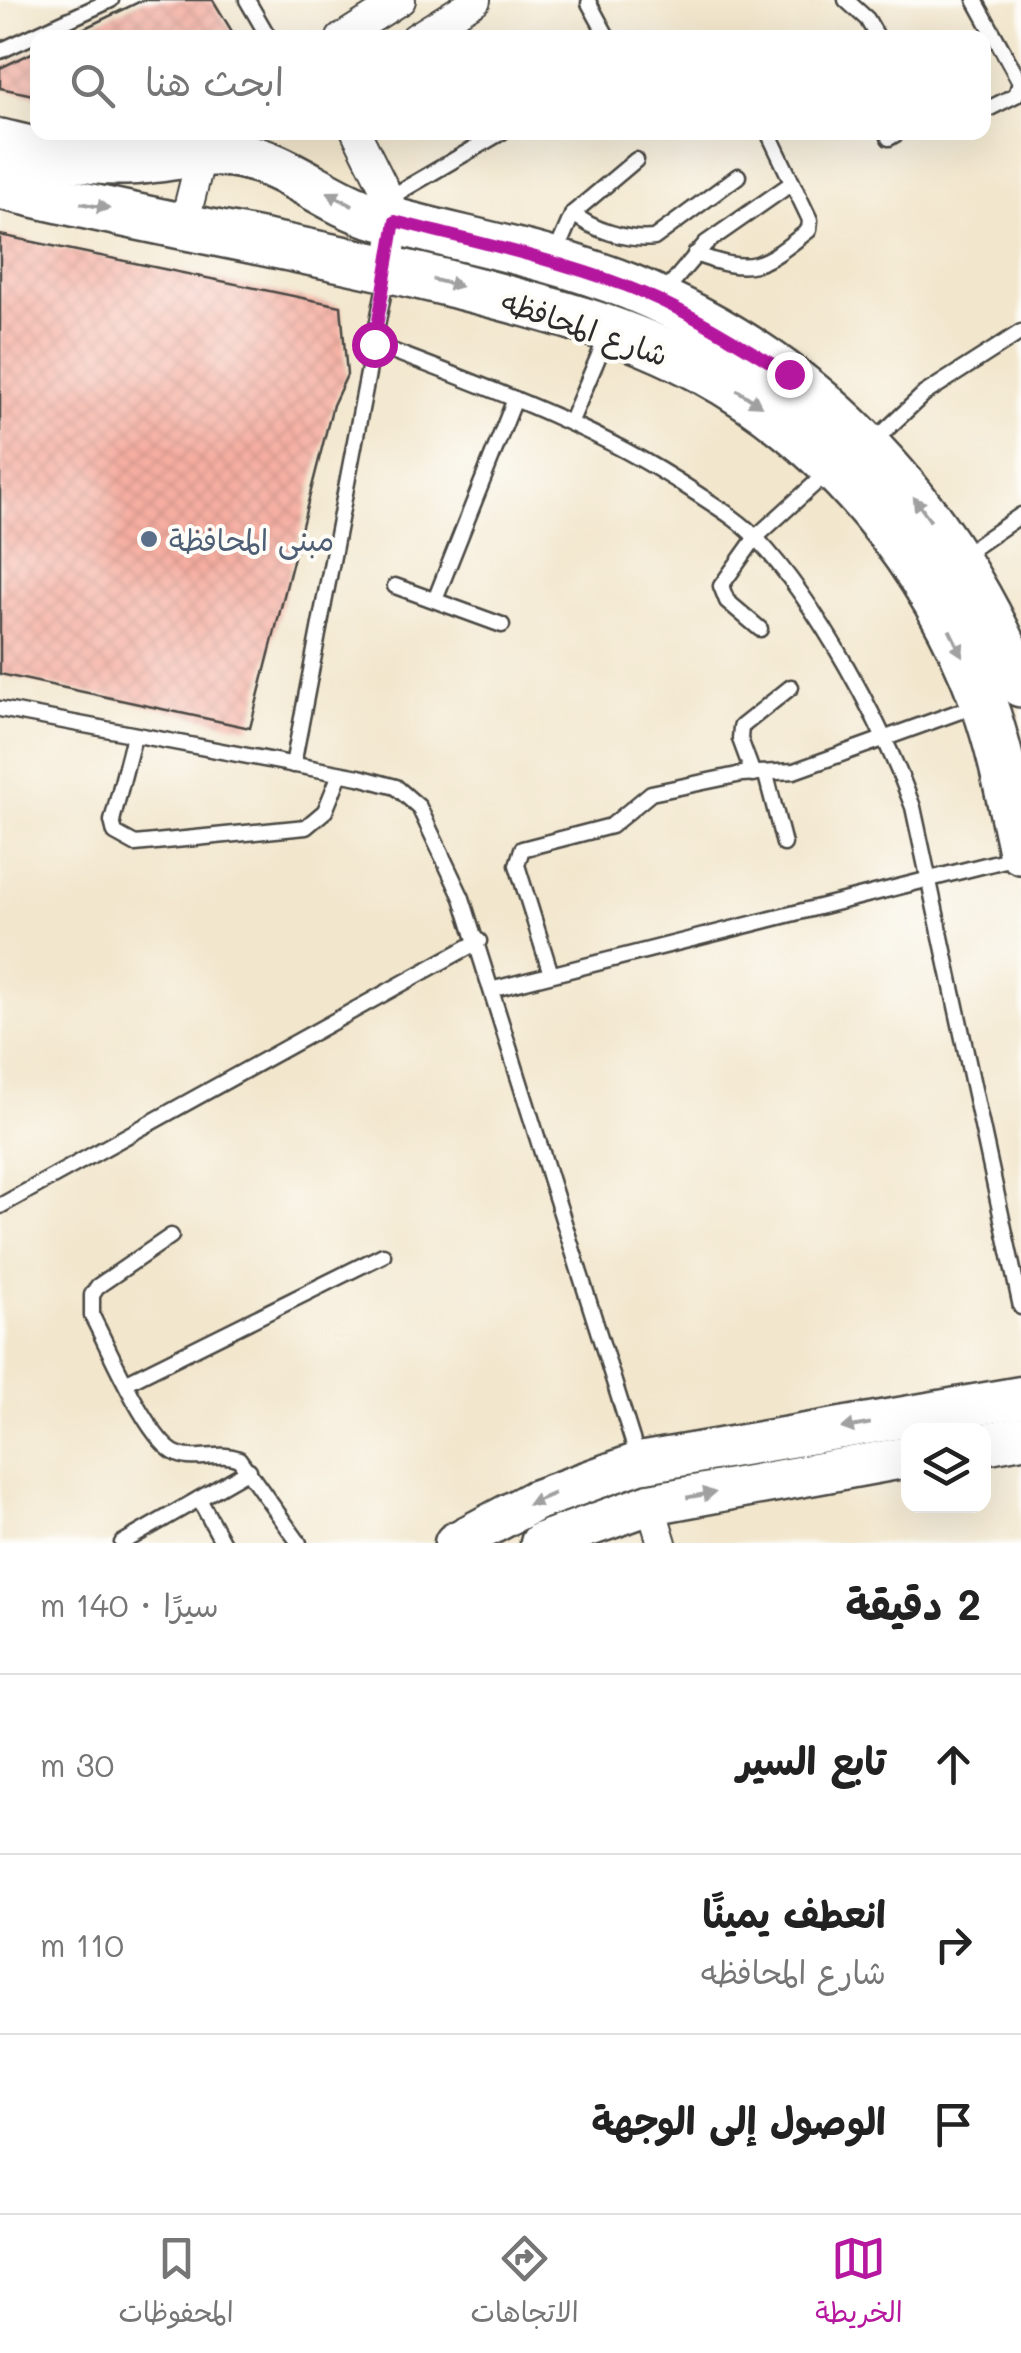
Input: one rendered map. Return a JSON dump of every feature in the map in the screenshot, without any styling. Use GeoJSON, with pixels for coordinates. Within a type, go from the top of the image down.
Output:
{"type":"FeatureCollection","features":[{"type":"Feature","properties":{"kind":"main road","name":"شارع المحافظه"},"geometry":{"type":"LineString","coordinates":[[0,142],[116,162],[206,142],[264,161],[346,204],[392,209],[658,300],[789,374],[852,456],[918,572],[1002,694]]}},
{"type":"Feature","properties":{"kind":"main road","name":"شارع المحافظه"},"geometry":{"type":"LineString","coordinates":[[0,186],[388,269],[549,309],[610,329],[701,369],[905,484],[957,560],[1003,641],[1002,694],[1021,853]]}},
{"type":"Feature","properties":{"kind":"main road"},"geometry":{"type":"LineString","coordinates":[[455,1543],[534,1501],[639,1463],[929,1422],[1021,1397]]}},
{"type":"Feature","properties":{"kind":"main road"},"geometry":{"type":"LineString","coordinates":[[991,1443],[1021,1437]]}},
{"type":"Feature","properties":{"kind":"main road"},"geometry":{"type":"LineString","coordinates":[[541,1543],[650,1504],[901,1458]]}},
{"type":"Feature","properties":{"kind":"street"},"geometry":{"type":"LineString","coordinates":[[354,30],[401,0]]}},
{"type":"Feature","properties":{"kind":"street"},"geometry":{"type":"LineString","coordinates":[[428,30],[476,0]]}},
{"type":"Feature","properties":{"kind":"street"},"geometry":{"type":"LineString","coordinates":[[360,140],[392,209],[388,269]]}},
{"type":"Feature","properties":{"kind":"street"},"geometry":{"type":"LineString","coordinates":[[184,224],[206,142]]}},
{"type":"Feature","properties":{"kind":"street"},"geometry":{"type":"LineString","coordinates":[[650,1504],[662,1543]]}},
{"type":"Feature","properties":{"kind":"lane"},"geometry":{"type":"LineString","coordinates":[[44,30],[111,0]]}},
{"type":"Feature","properties":{"kind":"lane"},"geometry":{"type":"LineString","coordinates":[[247,0],[264,30]]}},
{"type":"Feature","properties":{"kind":"lane"},"geometry":{"type":"LineString","coordinates":[[846,0],[873,30]]}},
{"type":"Feature","properties":{"kind":"lane"},"geometry":{"type":"LineString","coordinates":[[974,0],[991,30]]}},
{"type":"Feature","properties":{"kind":"lane"},"geometry":{"type":"LineString","coordinates":[[589,3],[604,30]]}},
{"type":"Feature","properties":{"kind":"lane"},"geometry":{"type":"LineString","coordinates":[[991,30],[1020,82],[1016,96],[991,108]]}},
{"type":"Feature","properties":{"kind":"lane"},"geometry":{"type":"LineString","coordinates":[[0,50],[30,36]]}},
{"type":"Feature","properties":{"kind":"lane"},"geometry":{"type":"LineString","coordinates":[[392,209],[491,140]]}},
{"type":"Feature","properties":{"kind":"lane"},"geometry":{"type":"LineString","coordinates":[[695,254],[733,268],[748,268],[806,232],[810,220],[772,140]]}},
{"type":"Feature","properties":{"kind":"lane"},"geometry":{"type":"LineString","coordinates":[[552,262],[573,213],[636,160]]}},
{"type":"Feature","properties":{"kind":"lane"},"geometry":{"type":"LineString","coordinates":[[573,213],[597,227],[639,239],[654,238],[738,176]]}},
{"type":"Feature","properties":{"kind":"lane"},"geometry":{"type":"LineString","coordinates":[[658,300],[695,254],[792,183]]}},
{"type":"Feature","properties":{"kind":"lane"},"geometry":{"type":"LineString","coordinates":[[293,765],[388,269]]}},
{"type":"Feature","properties":{"kind":"lane"},"geometry":{"type":"LineString","coordinates":[[570,421],[610,329]]}},
{"type":"Feature","properties":{"kind":"lane"},"geometry":{"type":"LineString","coordinates":[[760,628],[727,601],[721,586],[756,537],[924,394],[1021,332]]}},
{"type":"Feature","properties":{"kind":"lane"},"geometry":{"type":"LineString","coordinates":[[374,344],[570,421],[664,472],[756,537],[812,614],[885,740],[913,807],[1021,1307]]}},
{"type":"Feature","properties":{"kind":"lane"},"geometry":{"type":"LineString","coordinates":[[435,600],[515,398]]}},
{"type":"Feature","properties":{"kind":"lane"},"geometry":{"type":"LineString","coordinates":[[957,560],[1021,515]]}},
{"type":"Feature","properties":{"kind":"lane"},"geometry":{"type":"LineString","coordinates":[[395,586],[502,625]]}},
{"type":"Feature","properties":{"kind":"lane"},"geometry":{"type":"LineString","coordinates":[[784,844],[760,774],[740,739],[741,727],[791,687]]}},
{"type":"Feature","properties":{"kind":"lane"},"geometry":{"type":"LineString","coordinates":[[551,974],[516,865],[522,849],[611,826],[652,793],[794,772],[1002,694]]}},
{"type":"Feature","properties":{"kind":"lane"},"geometry":{"type":"LineString","coordinates":[[0,709],[340,774],[396,788],[418,807],[478,942],[494,989],[639,1463]]}},
{"type":"Feature","properties":{"kind":"lane"},"geometry":{"type":"LineString","coordinates":[[134,736],[112,821],[122,840],[135,844],[306,828],[325,811],[340,774]]}},
{"type":"Feature","properties":{"kind":"lane"},"geometry":{"type":"LineString","coordinates":[[494,989],[1021,853]]}},
{"type":"Feature","properties":{"kind":"lane"},"geometry":{"type":"LineString","coordinates":[[0,1206],[478,942]]}},
{"type":"Feature","properties":{"kind":"lane"},"geometry":{"type":"LineString","coordinates":[[171,1236],[92,1295],[92,1316],[168,1449],[188,1457],[231,1456],[250,1470],[299,1543]]}},
{"type":"Feature","properties":{"kind":"lane"},"geometry":{"type":"LineString","coordinates":[[127,1382],[383,1255]]}},
{"type":"Feature","properties":{"kind":"lane"},"geometry":{"type":"LineString","coordinates":[[122,1543],[250,1470]]}},
{"type":"Feature","properties":{"kind":"lane"},"geometry":{"type":"LineString","coordinates":[[199,1499],[223,1543]]}},
{"type":"Feature","properties":{"kind":"building"},"geometry":{"type":"Polygon","coordinates":[[[143,0],[213,0],[231,30],[81,30],[143,0]]]}},
{"type":"Feature","properties":{"kind":"building"},"geometry":{"type":"Polygon","coordinates":[[[30,54],[30,94],[0,88],[0,68],[30,54]]]}},
{"type":"Feature","properties":{"kind":"building","name":"مبنى المحافظة"},"geometry":{"type":"Polygon","coordinates":[[[0,235],[341,306],[347,375],[333,405],[250,728],[0,674],[0,235]]]}},
{"type":"Feature","properties":{"kind":"place","name":"مبنى المحافظة"},"geometry":{"type":"Point","coordinates":[149,539]}},
{"type":"Feature","properties":{"kind":"route"},"geometry":{"type":"LineString","coordinates":[[374,344],[395,221],[568,266],[629,287],[688,314],[789,374]]}}]}
